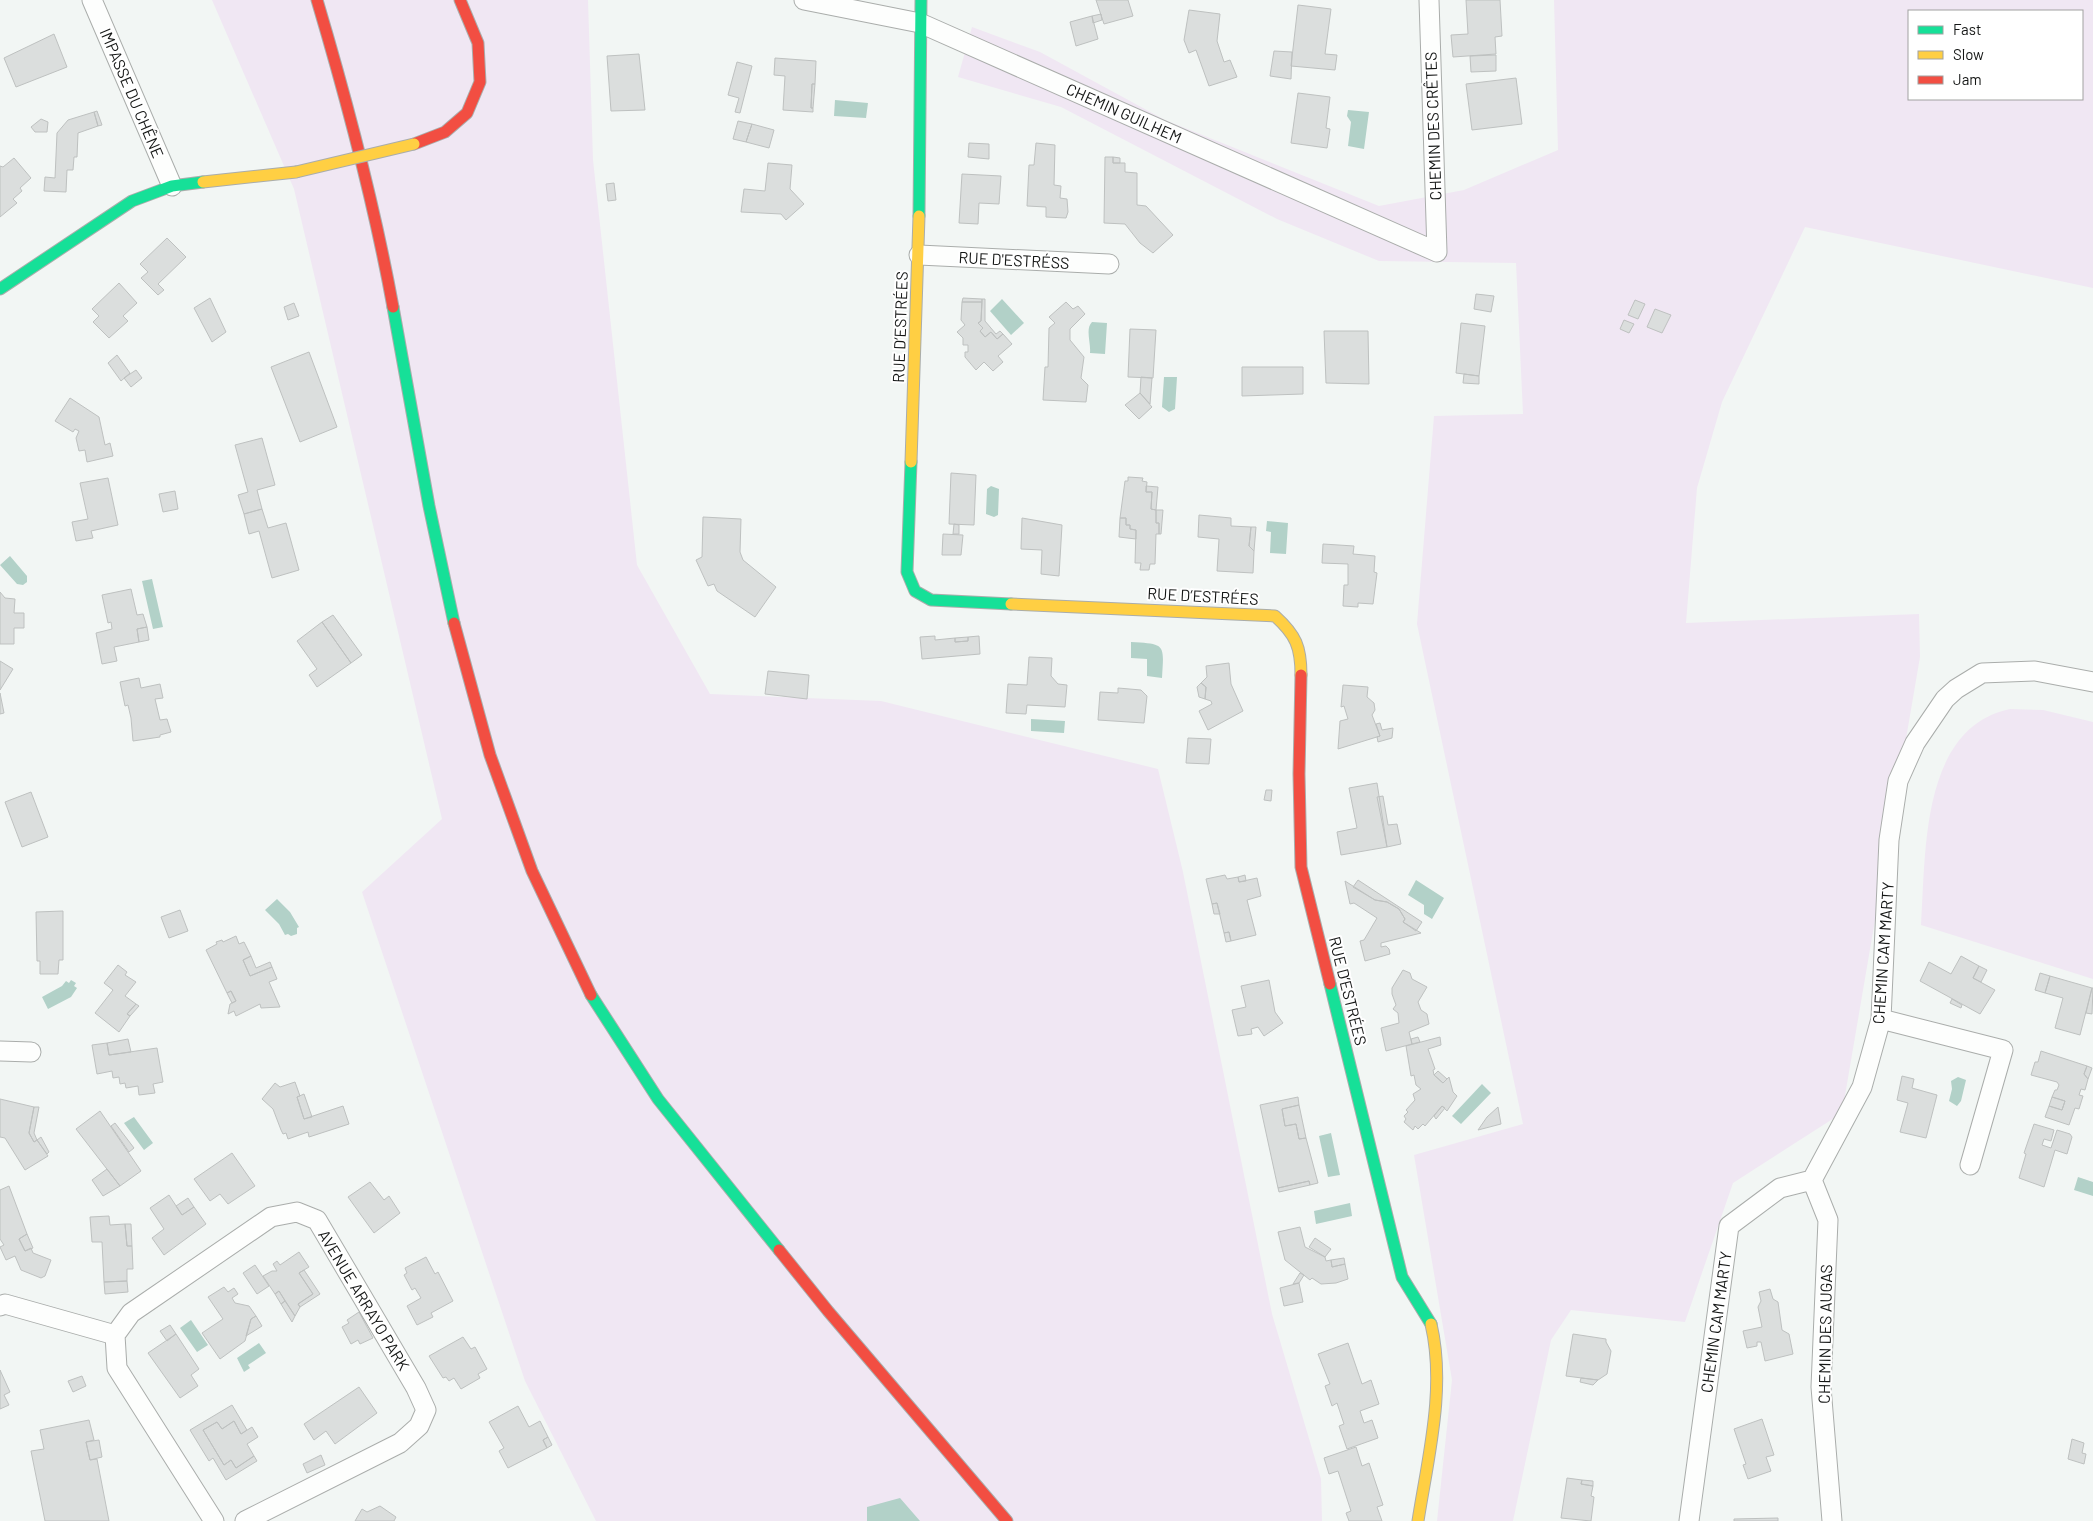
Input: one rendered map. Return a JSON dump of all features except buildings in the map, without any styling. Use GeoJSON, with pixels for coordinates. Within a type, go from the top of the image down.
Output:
{"type":"FeatureCollection","features":[{"type":"Feature","properties":{"kind":"street","name":"IMPASSE DU CHÊNE"},"geometry":{"type":"LineString","coordinates":[[92,0],[172,186]]}},
{"type":"Feature","properties":{"kind":"street"},"geometry":{"type":"LineString","coordinates":[[317,0],[343,89],[384,258],[429,506],[457,636],[490,755],[532,871],[590,993],[658,1099],[828,1311],[1007,1521]]}},
{"type":"Feature","properties":{"kind":"street"},"geometry":{"type":"LineString","coordinates":[[0,289],[132,201],[172,186],[296,172],[414,144],[446,132],[468,113],[480,82],[478,43],[460,0]]}},
{"type":"Feature","properties":{"kind":"street","name":"CHEMIN GUILHEM"},"geometry":{"type":"LineString","coordinates":[[804,0],[920,23],[1437,252]]}},
{"type":"Feature","properties":{"kind":"street","name":"RUE D’ESTRÉES"},"geometry":{"type":"LineString","coordinates":[[920,0],[919,255],[907,572],[915,592],[931,600],[1275,616],[1290,630],[1300,653],[1299,774],[1301,867],[1402,1277],[1430,1319],[1435,1340],[1436,1409],[1418,1521]]}},
{"type":"Feature","properties":{"kind":"street","name":"CHEMIN DES CRÊTES"},"geometry":{"type":"LineString","coordinates":[[1428,0],[1437,252]]}},
{"type":"Feature","properties":{"kind":"street","name":"RUE D'ESTRÉSS"},"geometry":{"type":"LineString","coordinates":[[919,255],[1109,264]]}},
{"type":"Feature","properties":{"kind":"street","name":"CHEMIN CAM MARTY"},"geometry":{"type":"LineString","coordinates":[[1688,1521],[1729,1226],[1780,1188],[1812,1180],[1862,1087],[1881,1019],[1889,840],[1898,782],[1922,730],[1945,699],[1956,689],[1982,673],[2035,671],[2093,682]]}},
{"type":"Feature","properties":{"kind":"street"},"geometry":{"type":"LineString","coordinates":[[1881,1019],[2003,1050],[1970,1165]]}},
{"type":"Feature","properties":{"kind":"street"},"geometry":{"type":"LineString","coordinates":[[0,1051],[31,1052]]}},
{"type":"Feature","properties":{"kind":"street","name":"CHEMIN DES AUGAS"},"geometry":{"type":"LineString","coordinates":[[1812,1180],[1828,1220],[1821,1386],[1832,1521]]}},
{"type":"Feature","properties":{"kind":"street","name":"AVENUE ARRAYO PARK"},"geometry":{"type":"LineString","coordinates":[[115,1335],[131,1313],[271,1217],[297,1212],[317,1220],[416,1388],[426,1410],[419,1426],[400,1443],[245,1521]]}},
{"type":"Feature","properties":{"kind":"street"},"geometry":{"type":"LineString","coordinates":[[2,1301],[115,1335],[117,1368],[214,1521]]}},
{"type":"Feature","properties":{"kind":"shaded area"},"geometry":{"type":"Polygon","coordinates":[[[212,0],[588,0],[593,160],[637,565],[710,694],[881,701],[1158,769],[1183,872],[1272,1314],[1321,1479],[1322,1521],[596,1521],[525,1381],[362,892],[442,819],[294,189],[212,0]]]}},
{"type":"Feature","properties":{"kind":"shaded area"},"geometry":{"type":"Polygon","coordinates":[[[1554,0],[2093,0],[2093,288],[1805,227],[1722,402],[1697,488],[1686,623],[1919,614],[1920,657],[1842,1113],[1733,1183],[1685,1322],[1571,1310],[1551,1340],[1513,1521],[1437,1521],[1452,1380],[1414,1155],[1523,1124],[1417,624],[1434,416],[1523,414],[1516,263],[1379,261],[1277,219],[1061,107],[958,77],[972,27],[1040,52],[1165,120],[1379,206],[1464,190],[1558,150],[1554,0]]]}},
{"type":"Feature","properties":{"kind":"shaded area"},"geometry":{"type":"Polygon","coordinates":[[[835,100],[868,103],[866,118],[834,116],[835,100]]]}},
{"type":"Feature","properties":{"kind":"shaded area"},"geometry":{"type":"Polygon","coordinates":[[[1348,110],[1369,112],[1364,149],[1348,146],[1351,122],[1347,116],[1348,110]]]}},
{"type":"Feature","properties":{"kind":"shaded area"},"geometry":{"type":"Polygon","coordinates":[[[1002,299],[1024,323],[1011,335],[990,311],[1002,299]]]}},
{"type":"Feature","properties":{"kind":"shaded area"},"geometry":{"type":"Polygon","coordinates":[[[1092,322],[1107,323],[1105,354],[1090,353],[1089,328],[1092,322]]]}},
{"type":"Feature","properties":{"kind":"shaded area"},"geometry":{"type":"Polygon","coordinates":[[[1164,377],[1177,377],[1175,409],[1169,412],[1162,407],[1164,377]]]}},
{"type":"Feature","properties":{"kind":"shaded area"},"geometry":{"type":"Polygon","coordinates":[[[991,486],[999,489],[998,515],[994,517],[986,514],[987,489],[991,486]]]}},
{"type":"Feature","properties":{"kind":"shaded area"},"geometry":{"type":"Polygon","coordinates":[[[1267,521],[1288,523],[1286,554],[1270,553],[1271,532],[1266,531],[1267,521]]]}},
{"type":"Feature","properties":{"kind":"shaded area"},"geometry":{"type":"Polygon","coordinates":[[[10,556],[27,576],[27,582],[23,585],[17,584],[0,565],[10,556]]]}},
{"type":"Feature","properties":{"kind":"shaded area"},"geometry":{"type":"Polygon","coordinates":[[[152,579],[163,627],[153,629],[142,581],[152,579]]]}},
{"type":"Feature","properties":{"kind":"shaded area"},"geometry":{"type":"Polygon","coordinates":[[[1131,642],[1157,645],[1160,648],[1163,658],[1162,678],[1147,676],[1147,659],[1131,658],[1131,642]]]}},
{"type":"Feature","properties":{"kind":"shaded area"},"geometry":{"type":"Polygon","coordinates":[[[2010,709],[2043,710],[2093,722],[2093,979],[1921,925],[1928,830],[1934,798],[1944,767],[1959,741],[1981,721],[2010,709]]]}},
{"type":"Feature","properties":{"kind":"shaded area"},"geometry":{"type":"Polygon","coordinates":[[[1031,719],[1065,721],[1064,733],[1031,731],[1031,719]]]}},
{"type":"Feature","properties":{"kind":"shaded area"},"geometry":{"type":"Polygon","coordinates":[[[1416,880],[1444,898],[1432,919],[1424,914],[1424,905],[1408,895],[1416,880]]]}},
{"type":"Feature","properties":{"kind":"shaded area"},"geometry":{"type":"Polygon","coordinates":[[[277,899],[290,912],[299,927],[297,928],[297,934],[285,935],[279,924],[265,910],[277,899]]]}},
{"type":"Feature","properties":{"kind":"shaded area"},"geometry":{"type":"Polygon","coordinates":[[[71,980],[76,983],[74,986],[77,988],[71,997],[48,1009],[42,997],[62,986],[66,981],[69,983],[71,980]]]}},
{"type":"Feature","properties":{"kind":"shaded area"},"geometry":{"type":"Polygon","coordinates":[[[1958,1077],[1966,1080],[1961,1101],[1957,1106],[1949,1101],[1952,1089],[1951,1081],[1958,1077]]]}},
{"type":"Feature","properties":{"kind":"shaded area"},"geometry":{"type":"Polygon","coordinates":[[[1482,1084],[1491,1093],[1461,1124],[1452,1116],[1482,1084]]]}},
{"type":"Feature","properties":{"kind":"shaded area"},"geometry":{"type":"Polygon","coordinates":[[[134,1117],[153,1143],[144,1150],[124,1123],[134,1117]]]}},
{"type":"Feature","properties":{"kind":"shaded area"},"geometry":{"type":"Polygon","coordinates":[[[1331,1133],[1340,1175],[1328,1177],[1319,1136],[1331,1133]]]}},
{"type":"Feature","properties":{"kind":"shaded area"},"geometry":{"type":"Polygon","coordinates":[[[2078,1177],[2093,1182],[2093,1196],[2074,1190],[2078,1177]]]}},
{"type":"Feature","properties":{"kind":"shaded area"},"geometry":{"type":"Polygon","coordinates":[[[1350,1203],[1352,1216],[1316,1224],[1314,1211],[1350,1203]]]}},
{"type":"Feature","properties":{"kind":"shaded area"},"geometry":{"type":"Polygon","coordinates":[[[191,1320],[208,1345],[197,1352],[180,1328],[191,1320]]]}},
{"type":"Feature","properties":{"kind":"shaded area"},"geometry":{"type":"Polygon","coordinates":[[[259,1343],[266,1353],[248,1365],[250,1368],[244,1372],[237,1358],[259,1343]]]}},
{"type":"Feature","properties":{"kind":"shaded area"},"geometry":{"type":"Polygon","coordinates":[[[900,1498],[920,1521],[867,1521],[867,1507],[900,1498]]]}},
{"type":"Feature","properties":{"kind":"traffic: fast"},"geometry":{"type":"LineString","coordinates":[[919,216],[921,0]]}},
{"type":"Feature","properties":{"kind":"traffic: fast"},"geometry":{"type":"LineString","coordinates":[[0,289],[132,201],[172,186],[203,182]]}},
{"type":"Feature","properties":{"kind":"traffic: fast"},"geometry":{"type":"LineString","coordinates":[[393,307],[429,506],[454,623]]}},
{"type":"Feature","properties":{"kind":"traffic: fast"},"geometry":{"type":"LineString","coordinates":[[911,462],[907,572],[915,591],[931,600],[1011,604]]}},
{"type":"Feature","properties":{"kind":"traffic: fast"},"geometry":{"type":"LineString","coordinates":[[1330,984],[1402,1277],[1431,1324]]}},
{"type":"Feature","properties":{"kind":"traffic: fast"},"geometry":{"type":"LineString","coordinates":[[591,995],[658,1099],[779,1250]]}},
{"type":"Feature","properties":{"kind":"traffic: slow"},"geometry":{"type":"LineString","coordinates":[[296,172],[414,144]]}},
{"type":"Feature","properties":{"kind":"traffic: slow"},"geometry":{"type":"LineString","coordinates":[[203,182],[296,172]]}},
{"type":"Feature","properties":{"kind":"traffic: slow"},"geometry":{"type":"LineString","coordinates":[[911,462],[919,216]]}},
{"type":"Feature","properties":{"kind":"traffic: slow"},"geometry":{"type":"LineString","coordinates":[[1011,604],[1275,616],[1288,629],[1296,642],[1300,657],[1301,675]]}},
{"type":"Feature","properties":{"kind":"traffic: slow"},"geometry":{"type":"LineString","coordinates":[[1418,1521],[1436,1398],[1437,1373],[1431,1324]]}},
{"type":"Feature","properties":{"kind":"traffic: jam"},"geometry":{"type":"LineString","coordinates":[[317,0],[359,152],[393,307]]}},
{"type":"Feature","properties":{"kind":"traffic: jam"},"geometry":{"type":"LineString","coordinates":[[414,144],[445,132],[467,113],[480,82],[478,43],[460,0]]}},
{"type":"Feature","properties":{"kind":"traffic: jam"},"geometry":{"type":"LineString","coordinates":[[454,623],[490,755],[532,871],[591,995]]}},
{"type":"Feature","properties":{"kind":"traffic: jam"},"geometry":{"type":"LineString","coordinates":[[1301,675],[1299,774],[1301,867],[1330,984]]}},
{"type":"Feature","properties":{"kind":"traffic: jam"},"geometry":{"type":"LineString","coordinates":[[779,1250],[828,1311],[1007,1521]]}}]}
